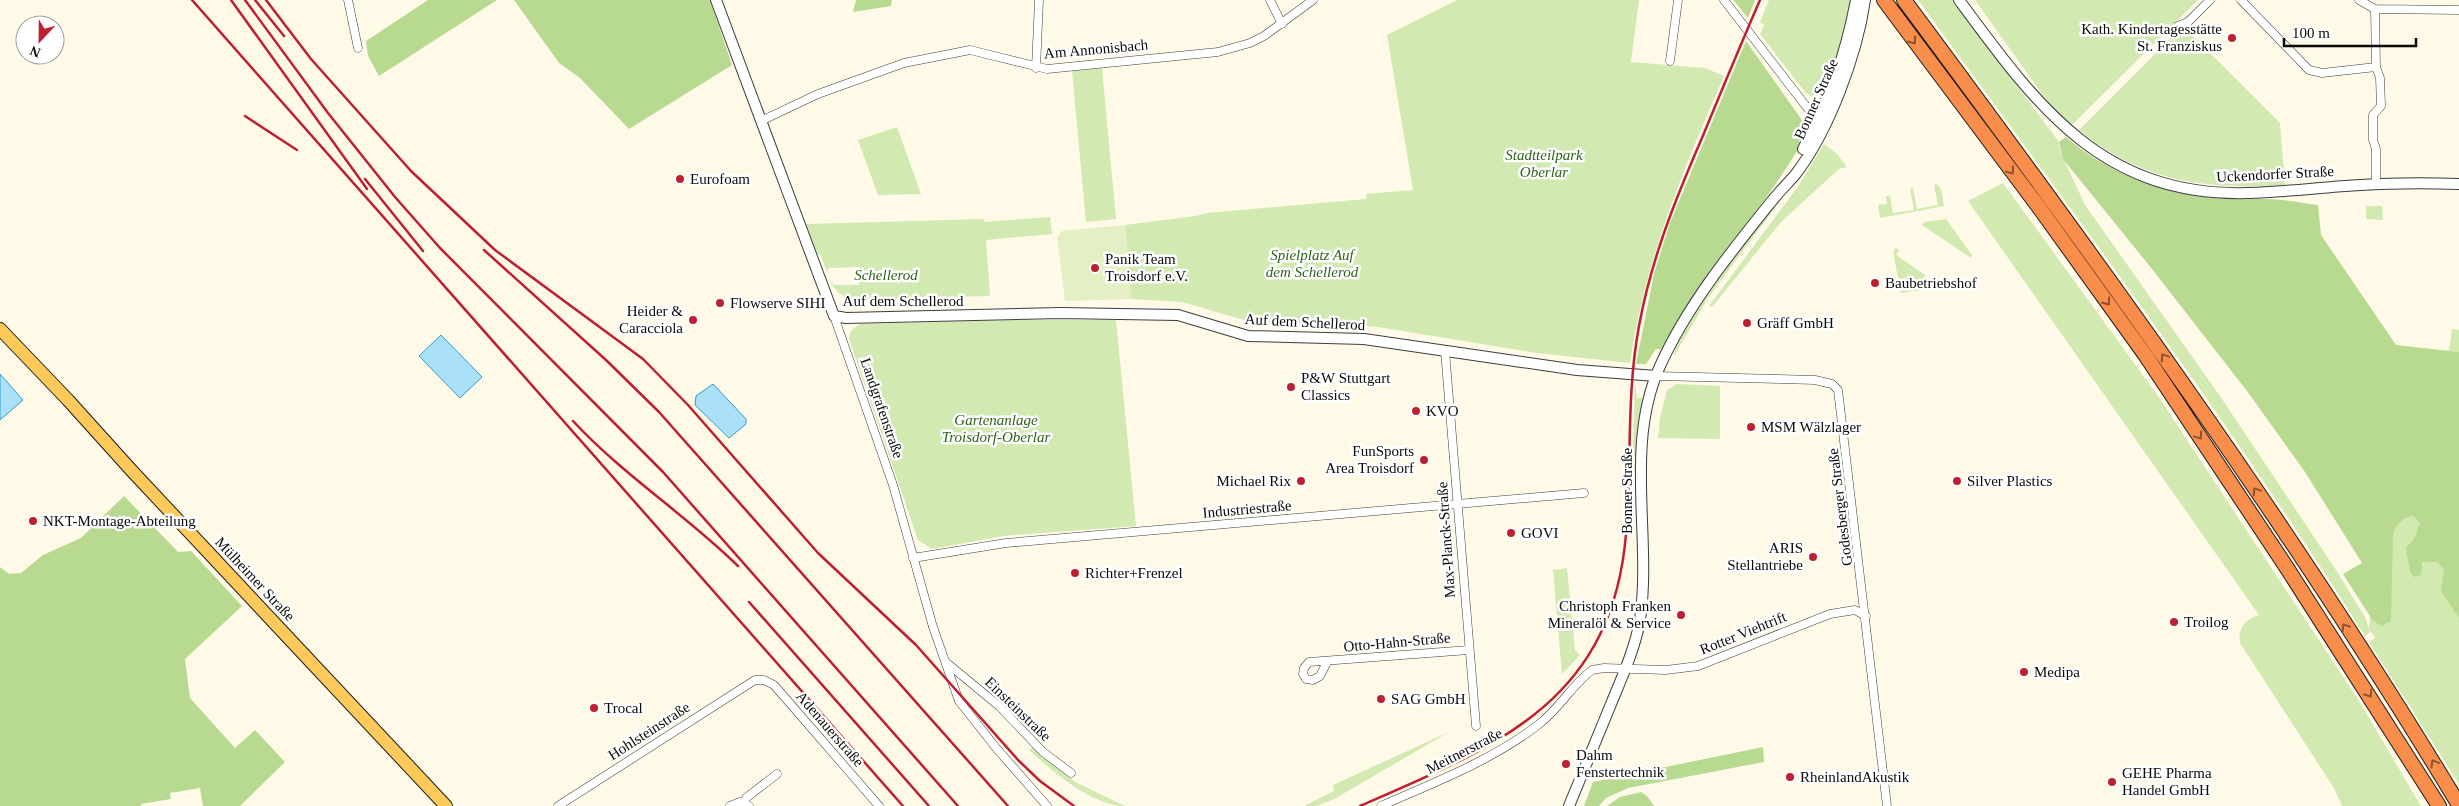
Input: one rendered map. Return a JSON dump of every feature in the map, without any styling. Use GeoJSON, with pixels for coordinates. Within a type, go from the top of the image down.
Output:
{"type":"FeatureCollection","features":[{"type":"Feature","properties":{"kind":"highway"},"geometry":{"type":"LineString","coordinates":[[1904,0],[2050,196],[2159,349],[2298,553],[2429,755],[2459,805]]}},
{"type":"Feature","properties":{"kind":"highway"},"geometry":{"type":"LineString","coordinates":[[1884,1],[2038,206],[2146,356],[2285,565],[2439,806]]}},
{"type":"Feature","properties":{"kind":"highway"},"geometry":{"type":"LineString","coordinates":[[2423,779],[2435,806]]}},
{"type":"Feature","properties":{"kind":"main road","name":"Mülheimer Straße"},"geometry":{"type":"LineString","coordinates":[[0,329],[446,806]]}},
{"type":"Feature","properties":{"kind":"street"},"geometry":{"type":"LineString","coordinates":[[348,0],[358,48]]}},
{"type":"Feature","properties":{"kind":"street","name":"Landgrafenstraße"},"geometry":{"type":"LineString","coordinates":[[716,0],[834,316],[893,485],[933,627],[959,701],[997,749],[1047,806]]}},
{"type":"Feature","properties":{"kind":"street"},"geometry":{"type":"LineString","coordinates":[[1036,68],[1039,0]]}},
{"type":"Feature","properties":{"kind":"street"},"geometry":{"type":"LineString","coordinates":[[1270,0],[1275,14],[1282,24]]}},
{"type":"Feature","properties":{"kind":"street","name":"Am Annonisbach"},"geometry":{"type":"LineString","coordinates":[[761,121],[818,94],[904,63],[972,49],[1036,68],[1047,69],[1218,52],[1250,43],[1282,24],[1313,0]]}},
{"type":"Feature","properties":{"kind":"street"},"geometry":{"type":"LineString","coordinates":[[1670,61],[1678,0]]}},
{"type":"Feature","properties":{"kind":"street"},"geometry":{"type":"LineString","coordinates":[[1724,0],[1820,125]]}},
{"type":"Feature","properties":{"kind":"street","name":"Bonner Straße"},"geometry":{"type":"LineString","coordinates":[[1820,125],[1840,68],[1856,0]]}},
{"type":"Feature","properties":{"kind":"street","name":"Bonner Straße"},"geometry":{"type":"LineString","coordinates":[[1569,806],[1635,642],[1641,610],[1642,438],[1656,376],[1685,317],[1772,200],[1796,174],[1844,82],[1865,0]]}},
{"type":"Feature","properties":{"kind":"street","name":"Uckendorfer Straße"},"geometry":{"type":"LineString","coordinates":[[1959,0],[2014,75],[2055,120],[2101,156],[2135,173],[2173,186],[2222,193],[2270,192],[2376,184],[2459,184]]}},
{"type":"Feature","properties":{"kind":"street"},"geometry":{"type":"LineString","coordinates":[[2178,26],[2188,22],[2210,0]]}},
{"type":"Feature","properties":{"kind":"street"},"geometry":{"type":"LineString","coordinates":[[2241,0],[2309,70],[2322,73],[2376,67]]}},
{"type":"Feature","properties":{"kind":"street"},"geometry":{"type":"LineString","coordinates":[[2359,0],[2376,9],[2459,10]]}},
{"type":"Feature","properties":{"kind":"street"},"geometry":{"type":"LineString","coordinates":[[2376,9],[2376,67],[2380,78],[2381,106],[2373,115],[2373,140],[2376,149],[2376,184]]}},
{"type":"Feature","properties":{"kind":"street","name":"Auf dem Schellerod"},"geometry":{"type":"LineString","coordinates":[[834,316],[846,318],[1061,313],[1158,314],[1197,319],[1248,336],[1364,339],[1577,370],[1656,376]]}},
{"type":"Feature","properties":{"kind":"street","name":"Max-Planck-Straße"},"geometry":{"type":"LineString","coordinates":[[1445,351],[1476,726]]}},
{"type":"Feature","properties":{"kind":"street","name":"Godesberger Straße"},"geometry":{"type":"LineString","coordinates":[[1656,376],[1815,380],[1836,386],[1840,396],[1887,806]]}},
{"type":"Feature","properties":{"kind":"street","name":"Industriestraße"},"geometry":{"type":"LineString","coordinates":[[913,558],[1006,543],[1584,493]]}},
{"type":"Feature","properties":{"kind":"street","name":"Rotter Viehtrift"},"geometry":{"type":"LineString","coordinates":[[1625,669],[1676,669],[1698,666],[1830,614],[1855,610],[1866,616]]}},
{"type":"Feature","properties":{"kind":"street","name":"Otto-Hahn-Straße"},"geometry":{"type":"LineString","coordinates":[[1327,662],[1469,650]]}},
{"type":"Feature","properties":{"kind":"street","name":"Einsteinstraße"},"geometry":{"type":"LineString","coordinates":[[946,663],[999,706],[1043,752],[1071,774]]}},
{"type":"Feature","properties":{"kind":"street","name":"Meitnerstraße"},"geometry":{"type":"LineString","coordinates":[[1381,806],[1486,759],[1525,734],[1540,724],[1592,670],[1600,668],[1625,669]]}},
{"type":"Feature","properties":{"kind":"street","name":"Adenauerstraße"},"geometry":{"type":"LineString","coordinates":[[755,680],[764,680],[774,685],[879,806]]}},
{"type":"Feature","properties":{"kind":"street","name":"Hohlsteinstraße"},"geometry":{"type":"LineString","coordinates":[[558,806],[755,680]]}},
{"type":"Feature","properties":{"kind":"street"},"geometry":{"type":"LineString","coordinates":[[730,806],[736,802],[747,804],[746,798],[776,774]]}},
{"type":"Feature","properties":{"kind":"street"},"geometry":{"type":"LineString","coordinates":[[866,806],[873,799]]}},
{"type":"Feature","properties":{"kind":"green space"},"geometry":{"type":"Polygon","coordinates":[[[428,0],[497,0],[379,76],[368,56],[366,41],[428,0]]]}},
{"type":"Feature","properties":{"kind":"green space"},"geometry":{"type":"Polygon","coordinates":[[[514,0],[710,0],[732,65],[629,129],[580,78],[559,63],[514,0]]]}},
{"type":"Feature","properties":{"kind":"green space"},"geometry":{"type":"Polygon","coordinates":[[[856,0],[892,0],[891,6],[853,12],[856,0]]]}},
{"type":"Feature","properties":{"kind":"green space","name":"Stadtteilpark Oberlar"},"geometry":{"type":"Polygon","coordinates":[[[1457,0],[1639,0],[1631,62],[1705,68],[1724,76],[1667,216],[1646,287],[1630,363],[1537,353],[1378,327],[1319,323],[1251,322],[1182,302],[1131,299],[1125,225],[1207,213],[1366,199],[1366,194],[1413,190],[1387,35],[1457,0]]]}},
{"type":"Feature","properties":{"kind":"green space"},"geometry":{"type":"Polygon","coordinates":[[[1733,0],[1755,0],[1748,18],[1735,2],[1733,0]]]}},
{"type":"Feature","properties":{"kind":"green space"},"geometry":{"type":"Polygon","coordinates":[[[1769,0],[1852,0],[1837,55],[1821,96],[1812,97],[1805,92],[1760,34],[1764,25],[1760,22],[1769,0]]]}},
{"type":"Feature","properties":{"kind":"green space"},"geometry":{"type":"Polygon","coordinates":[[[1918,0],[1953,0],[2059,142],[2060,151],[2085,205],[2220,396],[2336,570],[2365,617],[2370,632],[2365,636],[2258,474],[2147,314],[1918,0]]]}},
{"type":"Feature","properties":{"kind":"green space"},"geometry":{"type":"Polygon","coordinates":[[[1975,0],[2198,0],[2072,125],[2053,109],[1975,0]]]}},
{"type":"Feature","properties":{"kind":"green space"},"geometry":{"type":"Polygon","coordinates":[[[2183,26],[2280,123],[2285,185],[2228,186],[2176,179],[2151,172],[2127,161],[2079,130],[2183,26]]]}},
{"type":"Feature","properties":{"kind":"green space"},"geometry":{"type":"Polygon","coordinates":[[[1746,41],[1804,123],[1804,130],[1798,145],[1800,146],[1766,198],[1711,272],[1661,349],[1656,349],[1646,364],[1636,364],[1654,274],[1670,223],[1746,41]]]}},
{"type":"Feature","properties":{"kind":"green space"},"geometry":{"type":"Polygon","coordinates":[[[1102,68],[1116,219],[1086,222],[1072,71],[1102,68]]]}},
{"type":"Feature","properties":{"kind":"green space"},"geometry":{"type":"Polygon","coordinates":[[[897,127],[921,194],[878,195],[858,140],[897,127]]]}},
{"type":"Feature","properties":{"kind":"green space"},"geometry":{"type":"Polygon","coordinates":[[[2066,137],[2113,169],[2167,190],[2212,198],[2271,199],[2318,205],[2321,235],[2396,345],[2459,352],[2459,618],[2441,591],[2444,570],[2438,562],[2422,562],[2421,575],[2414,577],[2410,571],[2406,548],[2414,539],[2420,523],[2413,516],[2400,522],[2393,534],[2391,621],[2382,626],[2373,621],[2343,574],[2362,563],[2305,472],[2247,391],[2063,159],[2059,142],[2066,137]]]}},
{"type":"Feature","properties":{"kind":"green space"},"geometry":{"type":"Polygon","coordinates":[[[1824,144],[1837,154],[1847,167],[1839,169],[1781,222],[1712,307],[1709,306],[1797,188],[1824,144]]]}},
{"type":"Feature","properties":{"kind":"green space"},"geometry":{"type":"Polygon","coordinates":[[[2003,183],[2158,396],[2359,701],[2421,806],[2342,806],[2334,788],[2240,643],[2241,629],[2246,622],[2259,615],[1968,201],[2003,183]]]}},
{"type":"Feature","properties":{"kind":"green space"},"geometry":{"type":"Polygon","coordinates":[[[1937,184],[1941,189],[1944,206],[1880,218],[1878,205],[1887,204],[1886,196],[1890,195],[1893,213],[1914,210],[1910,189],[1913,188],[1917,209],[1938,205],[1934,185],[1937,184]]]}},
{"type":"Feature","properties":{"kind":"green space"},"geometry":{"type":"Polygon","coordinates":[[[1783,197],[1708,298],[1674,356],[1677,344],[1702,301],[1739,249],[1783,197]]]}},
{"type":"Feature","properties":{"kind":"green space"},"geometry":{"type":"Polygon","coordinates":[[[2366,206],[2382,206],[2383,220],[2366,219],[2366,206]]]}},
{"type":"Feature","properties":{"kind":"green space","name":"Schellerod"},"geometry":{"type":"Polygon","coordinates":[[[1050,217],[1052,234],[986,240],[990,296],[861,299],[846,297],[838,292],[829,279],[834,285],[859,285],[858,267],[828,268],[828,274],[820,254],[817,254],[806,224],[984,219],[984,222],[1050,217]]]}},
{"type":"Feature","properties":{"kind":"green space"},"geometry":{"type":"Polygon","coordinates":[[[1946,219],[1972,255],[1971,258],[1922,225],[1924,222],[1946,219]]]}},
{"type":"Feature","properties":{"kind":"green space","name":"Panik Team Troisdorf e.V."},"geometry":{"type":"Polygon","coordinates":[[[1125,225],[1131,299],[1065,301],[1057,237],[1062,231],[1125,225]]]}},
{"type":"Feature","properties":{"kind":"green space"},"geometry":{"type":"Polygon","coordinates":[[[1896,248],[1900,250],[1896,255],[1925,275],[1928,289],[1901,293],[1893,252],[1896,248]]]}},
{"type":"Feature","properties":{"kind":"green space","name":"Gartenanlage Troisdorf-Oberlar"},"geometry":{"type":"Polygon","coordinates":[[[1116,320],[1136,526],[1003,536],[932,549],[918,540],[849,339],[850,334],[860,324],[1116,320]]]}},
{"type":"Feature","properties":{"kind":"green space"},"geometry":{"type":"Polygon","coordinates":[[[2452,329],[2459,330],[2459,352],[2449,351],[2452,329]]]}},
{"type":"Feature","properties":{"kind":"green space"},"geometry":{"type":"Polygon","coordinates":[[[1635,383],[1637,398],[1644,398],[1639,474],[1632,474],[1635,383]]]}},
{"type":"Feature","properties":{"kind":"green space"},"geometry":{"type":"Polygon","coordinates":[[[1677,384],[1720,386],[1720,439],[1658,438],[1660,418],[1667,390],[1677,384]]]}},
{"type":"Feature","properties":{"kind":"green space"},"geometry":{"type":"Polygon","coordinates":[[[2459,418],[2459,784],[2369,642],[2375,638],[2369,629],[2378,509],[2459,418]]]}},
{"type":"Feature","properties":{"kind":"green space"},"geometry":{"type":"Polygon","coordinates":[[[124,496],[178,552],[191,551],[242,606],[185,659],[190,698],[235,748],[255,730],[285,762],[240,806],[203,806],[200,788],[170,793],[171,799],[141,804],[141,806],[0,806],[0,567],[9,574],[21,573],[43,555],[81,538],[124,496]]]}},
{"type":"Feature","properties":{"kind":"green space"},"geometry":{"type":"Polygon","coordinates":[[[1567,568],[1575,650],[1580,655],[1562,674],[1553,570],[1567,568]]]}},
{"type":"Feature","properties":{"kind":"green space"},"geometry":{"type":"Polygon","coordinates":[[[1449,732],[1336,798],[1317,806],[1304,806],[1334,791],[1333,785],[1449,732]]]}},
{"type":"Feature","properties":{"kind":"green space"},"geometry":{"type":"Polygon","coordinates":[[[1033,747],[1075,782],[1125,806],[1099,800],[1073,786],[1029,750],[1033,747]]]}},
{"type":"Feature","properties":{"kind":"green space"},"geometry":{"type":"Polygon","coordinates":[[[1763,747],[1764,762],[1628,788],[1606,798],[1599,806],[1584,806],[1593,782],[1763,747]]]}},
{"type":"Feature","properties":{"kind":"green space"},"geometry":{"type":"Polygon","coordinates":[[[1641,792],[1647,796],[1654,806],[1607,806],[1620,797],[1641,792]]]}},
{"type":"Feature","properties":{"kind":"water"},"geometry":{"type":"Polygon","coordinates":[[[441,335],[482,377],[460,398],[419,356],[441,335]]]}},
{"type":"Feature","properties":{"kind":"water"},"geometry":{"type":"Polygon","coordinates":[[[0,374],[23,400],[0,420],[0,374]]]}},
{"type":"Feature","properties":{"kind":"water"},"geometry":{"type":"Polygon","coordinates":[[[713,384],[746,419],[746,424],[729,438],[695,405],[696,396],[713,384]]]}},
{"type":"Feature","properties":{"kind":"railway"},"geometry":{"type":"LineString","coordinates":[[192,0],[903,806]]}},
{"type":"Feature","properties":{"kind":"railway"},"geometry":{"type":"LineString","coordinates":[[231,0],[367,189]]}},
{"type":"Feature","properties":{"kind":"railway"},"geometry":{"type":"LineString","coordinates":[[245,0],[328,113],[395,197],[440,248],[663,472],[958,806]]}},
{"type":"Feature","properties":{"kind":"railway"},"geometry":{"type":"LineString","coordinates":[[255,0],[284,36]]}},
{"type":"Feature","properties":{"kind":"railway"},"geometry":{"type":"LineString","coordinates":[[266,0],[311,59],[411,171],[495,250],[643,359],[688,405],[818,553],[916,645],[1018,760],[1040,781],[1074,806]]}},
{"type":"Feature","properties":{"kind":"railway"},"geometry":{"type":"LineString","coordinates":[[1360,806],[1457,762],[1500,739],[1538,711],[1571,679],[1598,640],[1616,592],[1626,534],[1632,378],[1639,326],[1650,278],[1682,184],[1760,0]]}},
{"type":"Feature","properties":{"kind":"railway"},"geometry":{"type":"LineString","coordinates":[[245,116],[297,150]]}},
{"type":"Feature","properties":{"kind":"railway"},"geometry":{"type":"LineString","coordinates":[[365,179],[423,251]]}},
{"type":"Feature","properties":{"kind":"railway"},"geometry":{"type":"LineString","coordinates":[[484,250],[606,360],[659,412],[1008,806]]}},
{"type":"Feature","properties":{"kind":"railway"},"geometry":{"type":"LineString","coordinates":[[573,421],[592,441],[738,566]]}},
{"type":"Feature","properties":{"kind":"railway"},"geometry":{"type":"LineString","coordinates":[[749,602],[929,806]]}},
{"type":"Feature","properties":{"kind":"place","name":"Kath. Kindertagesstätte St. Franziskus"},"geometry":{"type":"Point","coordinates":[2232,38]}},
{"type":"Feature","properties":{"kind":"place","name":"Eurofoam"},"geometry":{"type":"Point","coordinates":[680,179]}},
{"type":"Feature","properties":{"kind":"place","name":"Panik Team Troisdorf e.V."},"geometry":{"type":"Point","coordinates":[1095,268]}},
{"type":"Feature","properties":{"kind":"place","name":"Baubetriebshof"},"geometry":{"type":"Point","coordinates":[1875,283]}},
{"type":"Feature","properties":{"kind":"place","name":"Flowserve SIHI"},"geometry":{"type":"Point","coordinates":[720,303]}},
{"type":"Feature","properties":{"kind":"place","name":"Heider & Caracciola"},"geometry":{"type":"Point","coordinates":[693,320]}},
{"type":"Feature","properties":{"kind":"place","name":"Gräff GmbH"},"geometry":{"type":"Point","coordinates":[1747,323]}},
{"type":"Feature","properties":{"kind":"place","name":"P&W Stuttgart Classics"},"geometry":{"type":"Point","coordinates":[1291,387]}},
{"type":"Feature","properties":{"kind":"place","name":"KVO"},"geometry":{"type":"Point","coordinates":[1416,411]}},
{"type":"Feature","properties":{"kind":"place","name":"MSM Wälzlager"},"geometry":{"type":"Point","coordinates":[1751,427]}},
{"type":"Feature","properties":{"kind":"place","name":"FunSports Area Troisdorf"},"geometry":{"type":"Point","coordinates":[1424,460]}},
{"type":"Feature","properties":{"kind":"place","name":"Michael Rix"},"geometry":{"type":"Point","coordinates":[1301,481]}},
{"type":"Feature","properties":{"kind":"place","name":"Silver Plastics"},"geometry":{"type":"Point","coordinates":[1957,481]}},
{"type":"Feature","properties":{"kind":"place","name":"NKT-Montage-Abteilung"},"geometry":{"type":"Point","coordinates":[33,521]}},
{"type":"Feature","properties":{"kind":"place","name":"GOVI"},"geometry":{"type":"Point","coordinates":[1511,533]}},
{"type":"Feature","properties":{"kind":"place","name":"ARIS Stellantriebe"},"geometry":{"type":"Point","coordinates":[1813,557]}},
{"type":"Feature","properties":{"kind":"place","name":"Richter+Frenzel"},"geometry":{"type":"Point","coordinates":[1075,573]}},
{"type":"Feature","properties":{"kind":"place","name":"Christoph Franken Mineralöl & Service"},"geometry":{"type":"Point","coordinates":[1681,615]}},
{"type":"Feature","properties":{"kind":"place","name":"Troilog"},"geometry":{"type":"Point","coordinates":[2174,622]}},
{"type":"Feature","properties":{"kind":"place","name":"Medipa"},"geometry":{"type":"Point","coordinates":[2024,672]}},
{"type":"Feature","properties":{"kind":"place","name":"SAG GmbH"},"geometry":{"type":"Point","coordinates":[1381,699]}},
{"type":"Feature","properties":{"kind":"place","name":"Trocal"},"geometry":{"type":"Point","coordinates":[594,708]}},
{"type":"Feature","properties":{"kind":"place","name":"Dahm Fenstertechnik"},"geometry":{"type":"Point","coordinates":[1566,764]}},
{"type":"Feature","properties":{"kind":"place","name":"RheinlandAkustik"},"geometry":{"type":"Point","coordinates":[1790,777]}},
{"type":"Feature","properties":{"kind":"place","name":"GEHE Pharma Handel GmbH"},"geometry":{"type":"Point","coordinates":[2112,782]}},
{"type":"Feature","properties":{"kind":"park label","name":"Spielplatz Auf dem Schellerod"},"geometry":{"type":"Point","coordinates":[1312,264]}}]}
